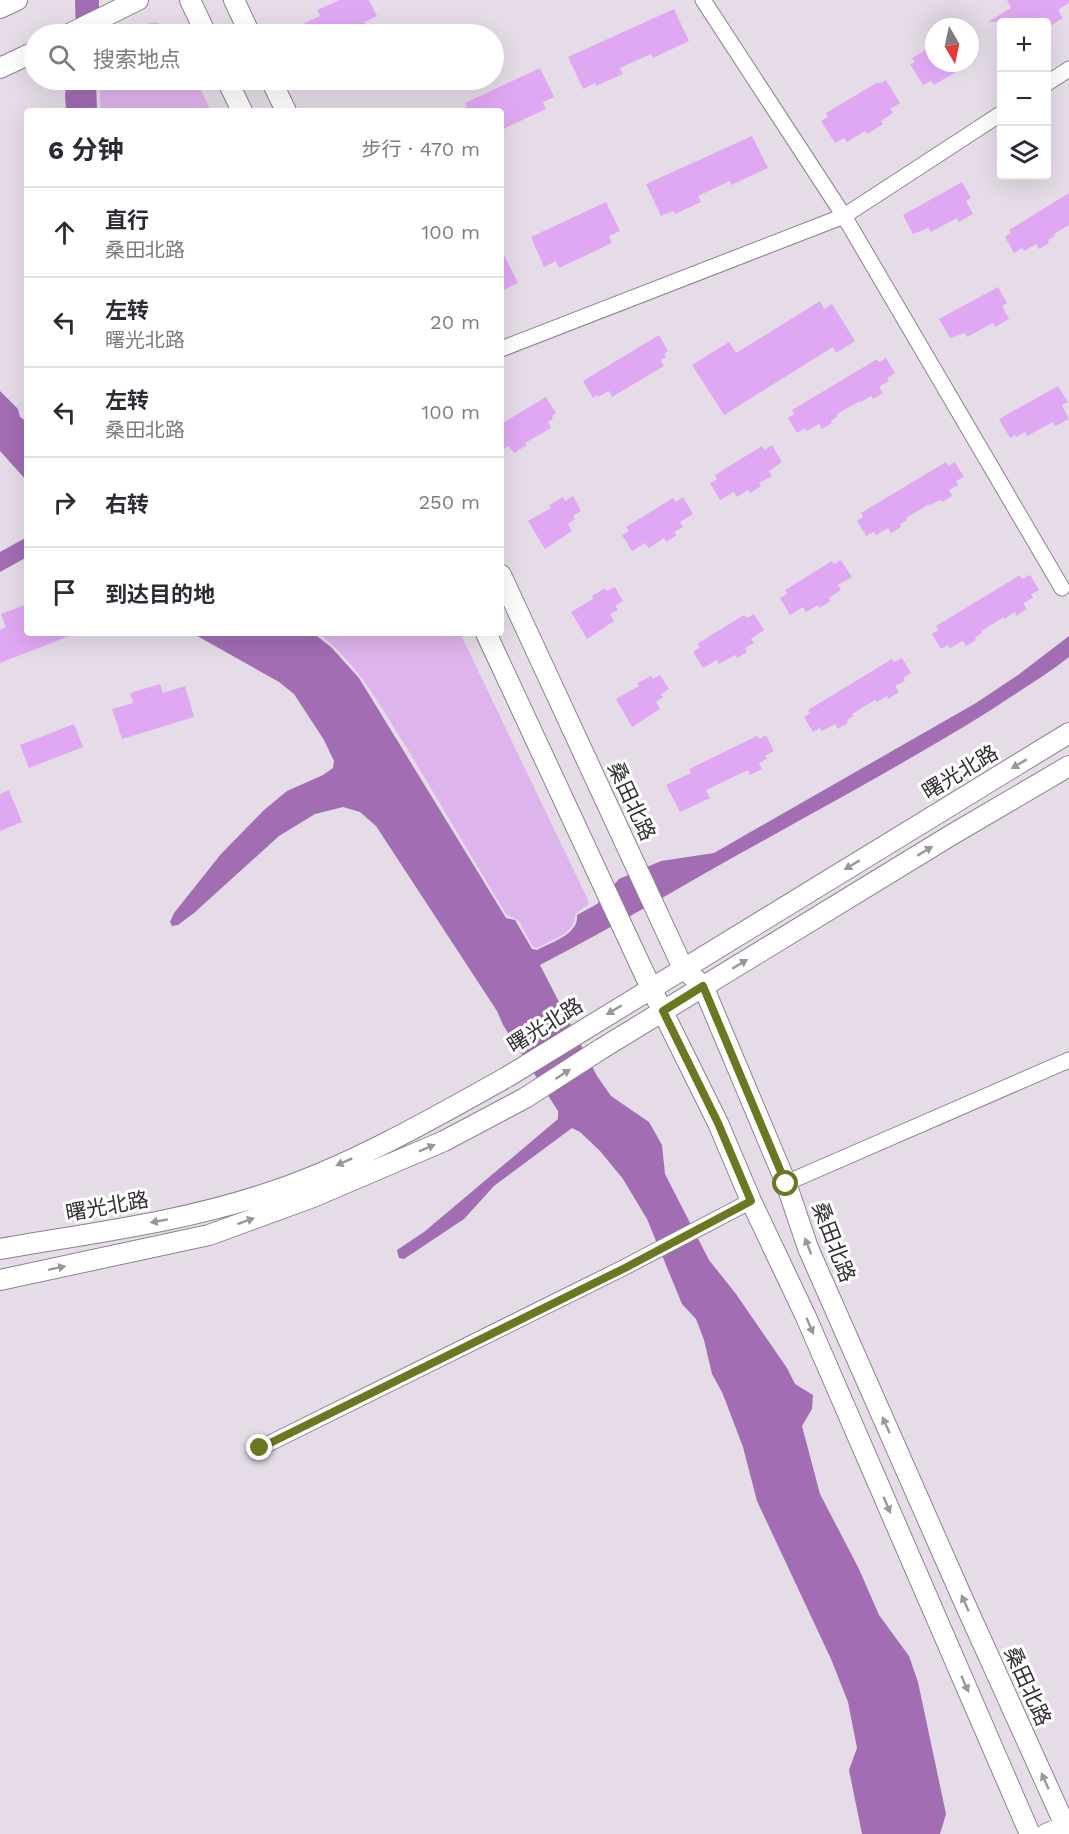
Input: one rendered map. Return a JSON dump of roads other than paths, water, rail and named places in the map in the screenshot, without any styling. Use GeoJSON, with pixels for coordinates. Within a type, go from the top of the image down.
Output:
{"type":"FeatureCollection","features":[{"type":"Feature","properties":{"kind":"main road"},"geometry":{"type":"LineString","coordinates":[[0,8],[17,0]]}},
{"type":"Feature","properties":{"kind":"main road"},"geometry":{"type":"LineString","coordinates":[[90,24],[138,0]]}},
{"type":"Feature","properties":{"kind":"main road"},"geometry":{"type":"LineString","coordinates":[[190,0],[201,24]]}},
{"type":"Feature","properties":{"kind":"main road"},"geometry":{"type":"LineString","coordinates":[[234,0],[245,24]]}},
{"type":"Feature","properties":{"kind":"main road"},"geometry":{"type":"LineString","coordinates":[[0,68],[24,56]]}},
{"type":"Feature","properties":{"kind":"main road"},"geometry":{"type":"LineString","coordinates":[[232,90],[241,108]]}},
{"type":"Feature","properties":{"kind":"main road"},"geometry":{"type":"LineString","coordinates":[[276,90],[285,108]]}},
{"type":"Feature","properties":{"kind":"main road","name":"桑田北路"},"geometry":{"type":"LineString","coordinates":[[504,581],[683,968],[703,986],[786,1184],[808,1248],[966,1605],[1068,1828]]}},
{"type":"Feature","properties":{"kind":"main road"},"geometry":{"type":"LineString","coordinates":[[487,636],[651,988],[718,1123],[751,1201],[806,1317],[1030,1834]]}},
{"type":"Feature","properties":{"kind":"main road","name":"曙光北路"},"geometry":{"type":"LineString","coordinates":[[0,1250],[195,1214],[272,1192],[349,1160],[507,1077],[1069,733]]}},
{"type":"Feature","properties":{"kind":"main road"},"geometry":{"type":"LineString","coordinates":[[0,1280],[209,1235],[313,1197],[422,1150],[525,1098],[703,986],[1069,766]]}},
{"type":"Feature","properties":{"kind":"main road"},"geometry":{"type":"LineString","coordinates":[[1046,1834],[1068,1828]]}},
{"type":"Feature","properties":{"kind":"street"},"geometry":{"type":"LineString","coordinates":[[703,0],[844,216],[1062,588]]}},
{"type":"Feature","properties":{"kind":"street"},"geometry":{"type":"LineString","coordinates":[[1051,81],[1069,69]]}},
{"type":"Feature","properties":{"kind":"street"},"geometry":{"type":"LineString","coordinates":[[504,349],[844,216],[997,116]]}},
{"type":"Feature","properties":{"kind":"street"},"geometry":{"type":"LineString","coordinates":[[786,1184],[1069,1060]]}},
{"type":"Feature","properties":{"kind":"street"},"geometry":{"type":"LineString","coordinates":[[260,1448],[625,1268],[751,1201]]}}]}
